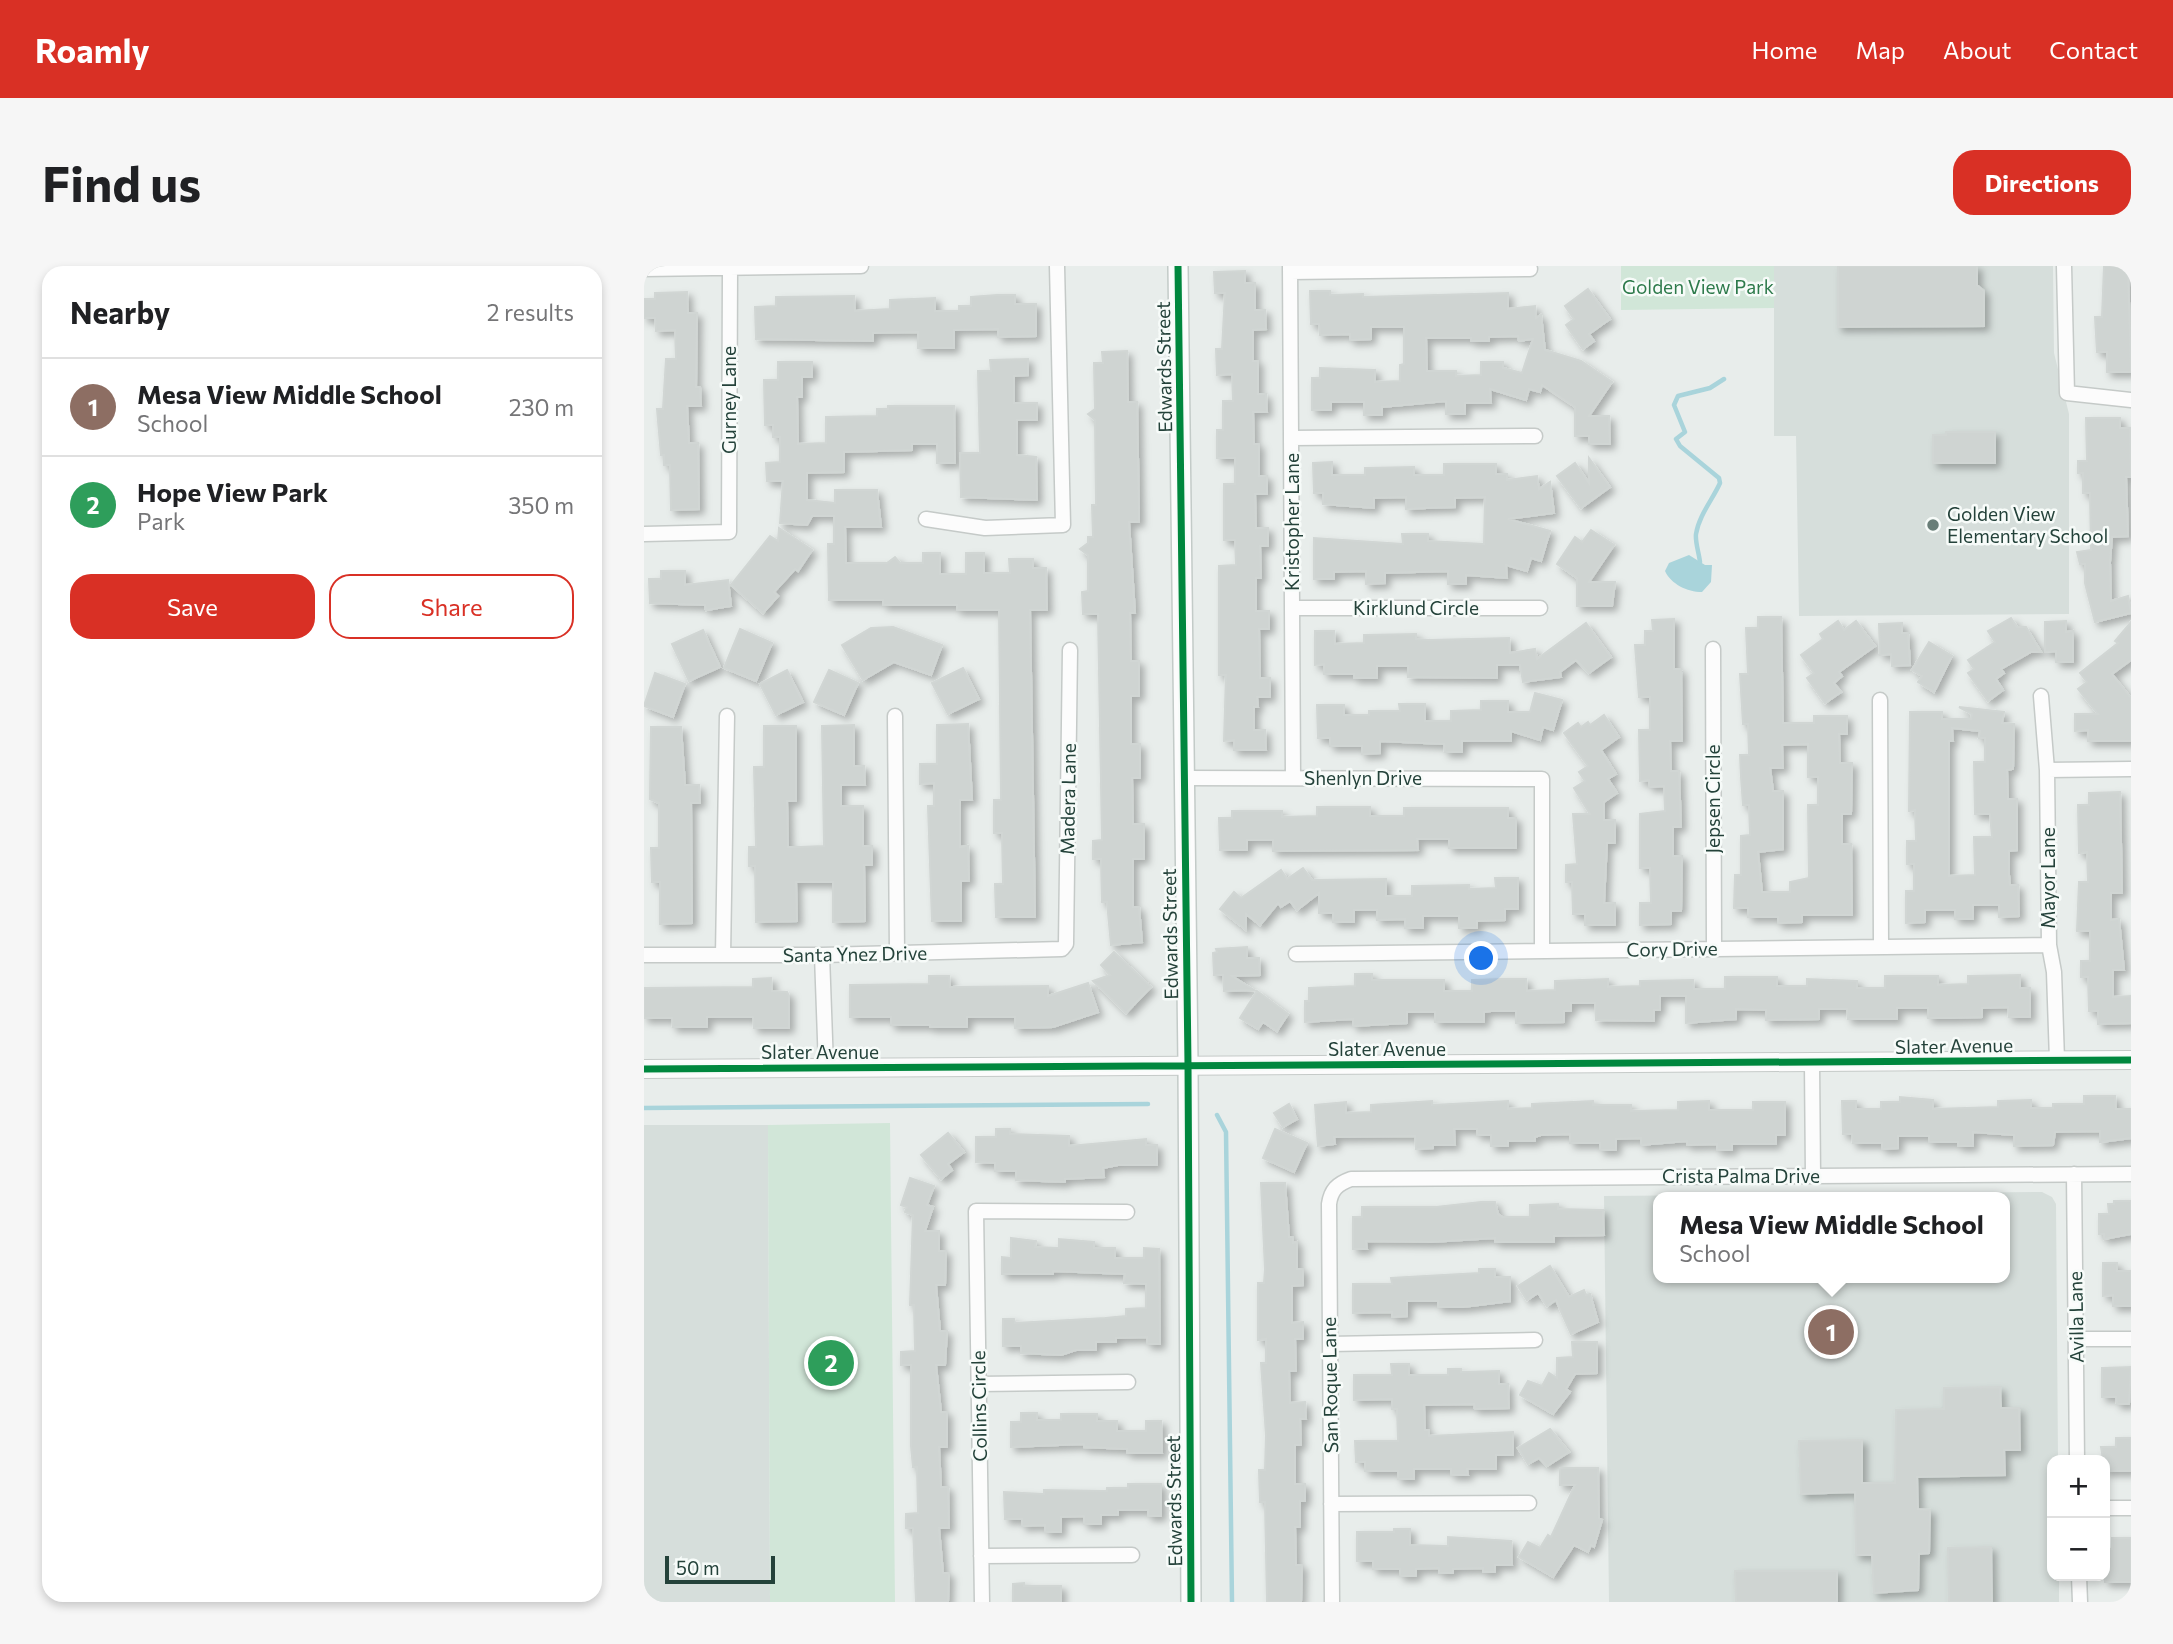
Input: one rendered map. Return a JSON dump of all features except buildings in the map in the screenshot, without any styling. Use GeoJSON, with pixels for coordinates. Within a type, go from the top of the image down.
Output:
{"type":"FeatureCollection","features":[{"type":"Feature","properties":{"kind":"main road","name":"Edwards Street"},"geometry":{"type":"LineString","coordinates":[[1178,266],[1188,1064],[1191,1602]]}},
{"type":"Feature","properties":{"kind":"street"},"geometry":{"type":"LineString","coordinates":[[644,269],[861,266]]}},
{"type":"Feature","properties":{"kind":"street"},"geometry":{"type":"LineString","coordinates":[[926,519],[985,528],[1063,524],[1057,266]]}},
{"type":"Feature","properties":{"kind":"street"},"geometry":{"type":"LineString","coordinates":[[2064,266],[2067,393],[2131,400]]}},
{"type":"Feature","properties":{"kind":"street","name":"Gurney Lane"},"geometry":{"type":"LineString","coordinates":[[644,534],[729,532],[730,268]]}},
{"type":"Feature","properties":{"kind":"street"},"geometry":{"type":"LineString","coordinates":[[1290,269],[1530,269]]}},
{"type":"Feature","properties":{"kind":"street","name":"Kristopher Lane"},"geometry":{"type":"LineString","coordinates":[[1290,269],[1293,778]]}},
{"type":"Feature","properties":{"kind":"street"},"geometry":{"type":"LineString","coordinates":[[1291,438],[1535,436]]}},
{"type":"Feature","properties":{"kind":"street","name":"Kirklund Circle"},"geometry":{"type":"LineString","coordinates":[[1292,608],[1540,608]]}},
{"type":"Feature","properties":{"kind":"street","name":"Jepsen Circle"},"geometry":{"type":"LineString","coordinates":[[1713,649],[1714,949]]}},
{"type":"Feature","properties":{"kind":"street","name":"Madera Lane"},"geometry":{"type":"LineString","coordinates":[[1065,947],[1070,650]]}},
{"type":"Feature","properties":{"kind":"street","name":"Mayor Lane"},"geometry":{"type":"LineString","coordinates":[[2041,696],[2048,770],[2049,945],[2054,972],[2057,1060]]}},
{"type":"Feature","properties":{"kind":"street"},"geometry":{"type":"LineString","coordinates":[[1880,700],[1881,947]]}},
{"type":"Feature","properties":{"kind":"street"},"geometry":{"type":"LineString","coordinates":[[723,955],[727,716]]}},
{"type":"Feature","properties":{"kind":"street"},"geometry":{"type":"LineString","coordinates":[[895,716],[897,953]]}},
{"type":"Feature","properties":{"kind":"street"},"geometry":{"type":"LineString","coordinates":[[2048,770],[2131,769]]}},
{"type":"Feature","properties":{"kind":"street","name":"Shenlyn Drive"},"geometry":{"type":"LineString","coordinates":[[1183,778],[1542,779],[1542,951]]}},
{"type":"Feature","properties":{"kind":"street","name":"Cory Drive"},"geometry":{"type":"LineString","coordinates":[[1296,954],[2049,945]]}},
{"type":"Feature","properties":{"kind":"street","name":"Santa Ynez Drive"},"geometry":{"type":"LineString","coordinates":[[644,955],[822,955],[1058,950],[1065,947]]}},
{"type":"Feature","properties":{"kind":"street"},"geometry":{"type":"LineString","coordinates":[[822,955],[826,1067]]}},
{"type":"Feature","properties":{"kind":"street","name":"Slater Avenue"},"geometry":{"type":"LineString","coordinates":[[644,1069],[2131,1060]]}},
{"type":"Feature","properties":{"kind":"street"},"geometry":{"type":"LineString","coordinates":[[1812,1064],[1813,1176]]}},
{"type":"Feature","properties":{"kind":"street","name":"Avilla Lane"},"geometry":{"type":"LineString","coordinates":[[2074,1174],[2077,1455]]}},
{"type":"Feature","properties":{"kind":"street","name":"Crista Palma Drive"},"geometry":{"type":"LineString","coordinates":[[1351,1179],[2131,1174]]}},
{"type":"Feature","properties":{"kind":"street","name":"San Roque Lane"},"geometry":{"type":"LineString","coordinates":[[1332,1602],[1329,1204],[1331,1192],[1340,1183],[1351,1179]]}},
{"type":"Feature","properties":{"kind":"street","name":"Collins Circle"},"geometry":{"type":"LineString","coordinates":[[982,1602],[976,1211],[1127,1212]]}},
{"type":"Feature","properties":{"kind":"street"},"geometry":{"type":"LineString","coordinates":[[2077,1339],[2131,1339]]}},
{"type":"Feature","properties":{"kind":"street"},"geometry":{"type":"LineString","coordinates":[[1330,1344],[1535,1340]]}},
{"type":"Feature","properties":{"kind":"street"},"geometry":{"type":"LineString","coordinates":[[978,1384],[1128,1382]]}},
{"type":"Feature","properties":{"kind":"street"},"geometry":{"type":"LineString","coordinates":[[1331,1504],[1530,1503]]}},
{"type":"Feature","properties":{"kind":"street"},"geometry":{"type":"LineString","coordinates":[[2110,1508],[2131,1508]]}},
{"type":"Feature","properties":{"kind":"street"},"geometry":{"type":"LineString","coordinates":[[981,1556],[1132,1555]]}},
{"type":"Feature","properties":{"kind":"street"},"geometry":{"type":"LineString","coordinates":[[2080,1581],[2080,1602]]}},
{"type":"Feature","properties":{"kind":"shaded area","name":"Golden View Elementary School"},"geometry":{"type":"Polygon","coordinates":[[[1774,266],[2053,266],[2054,353],[2069,414],[2069,614],[1799,616],[1796,436],[1774,436],[1774,266]]]}},
{"type":"Feature","properties":{"kind":"shaded area"},"geometry":{"type":"Polygon","coordinates":[[[644,1125],[768,1125],[770,1602],[644,1602],[644,1125]]]}},
{"type":"Feature","properties":{"kind":"shaded area"},"geometry":{"type":"Polygon","coordinates":[[[2010,1192],[2042,1192],[2052,1197],[2056,1204],[2058,1455],[2047,1455],[2047,1581],[2059,1581],[2059,1602],[1609,1602],[1604,1196],[1653,1196],[1653,1283],[2010,1283],[2010,1192]]]}},
{"type":"Feature","properties":{"kind":"green space","name":"Golden View Park"},"geometry":{"type":"Polygon","coordinates":[[[1621,266],[1774,266],[1774,308],[1621,310],[1621,266]]]}},
{"type":"Feature","properties":{"kind":"green space"},"geometry":{"type":"Polygon","coordinates":[[[890,1123],[895,1602],[770,1602],[768,1125],[890,1123]]]}},
{"type":"Feature","properties":{"kind":"water"},"geometry":{"type":"Polygon","coordinates":[[[1689,555],[1705,565],[1712,565],[1711,582],[1702,592],[1680,586],[1671,580],[1665,571],[1669,563],[1689,555]]]}},
{"type":"Feature","properties":{"kind":"waterway"},"geometry":{"type":"LineString","coordinates":[[1700,562],[1696,534],[1703,514],[1720,483],[1719,478],[1680,446],[1676,439],[1685,432],[1674,405],[1678,396],[1710,388],[1724,379]]}},
{"type":"Feature","properties":{"kind":"waterway"},"geometry":{"type":"LineString","coordinates":[[644,1108],[1148,1104]]}},
{"type":"Feature","properties":{"kind":"waterway"},"geometry":{"type":"LineString","coordinates":[[1217,1115],[1226,1132],[1232,1602]]}},
{"type":"Feature","properties":{"kind":"cycle path"},"geometry":{"type":"LineString","coordinates":[[1178,266],[1188,1064],[1191,1602]]}},
{"type":"Feature","properties":{"kind":"cycle path"},"geometry":{"type":"LineString","coordinates":[[644,1069],[2131,1060]]}},
{"type":"Feature","properties":{"kind":"place","name":"Golden View Elementary School"},"geometry":{"type":"Point","coordinates":[1933,525]}},
{"type":"Feature","properties":{"kind":"place","name":"Mesa View Middle School"},"geometry":{"type":"Point","coordinates":[1831,1332]}},
{"type":"Feature","properties":{"kind":"place","name":"Hope View Park"},"geometry":{"type":"Point","coordinates":[831,1363]}}]}
